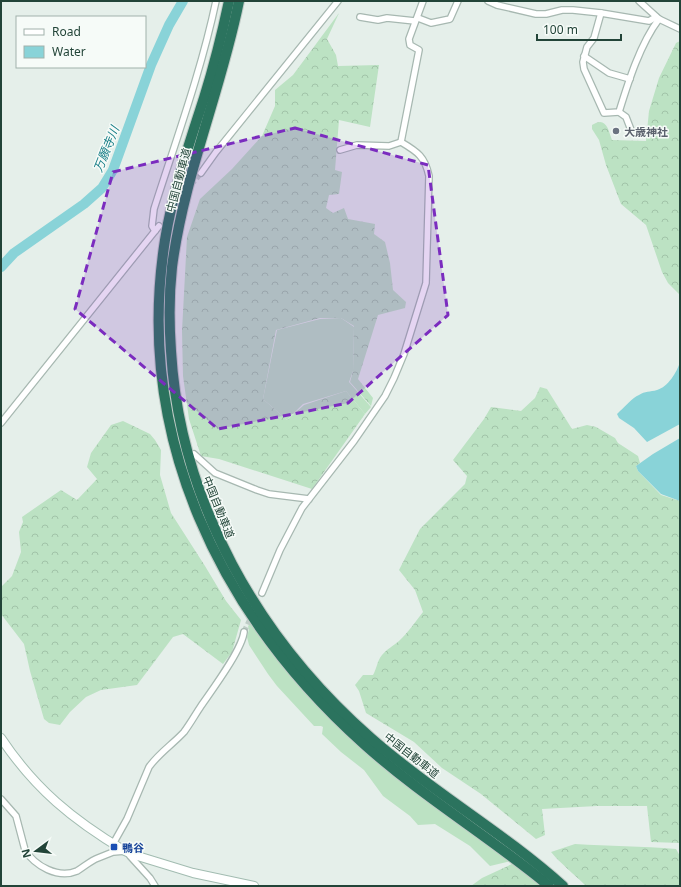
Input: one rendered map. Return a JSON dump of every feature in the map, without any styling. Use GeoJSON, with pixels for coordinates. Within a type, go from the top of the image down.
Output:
{"type":"FeatureCollection","features":[{"type":"Feature","properties":{"kind":"highway","name":"中国自動車道"},"geometry":{"type":"LineString","coordinates":[[230,1],[216,56],[181,170],[166,238],[159,294],[160,350],[166,406],[172,439],[182,472],[194,505],[223,568],[241,599],[273,644],[311,692],[367,747],[428,795],[521,863],[549,886]]}},
{"type":"Feature","properties":{"kind":"highway","name":"中国自動車道"},"geometry":{"type":"LineString","coordinates":[[239,1],[225,58],[183,204],[172,270],[170,339],[176,405],[184,444],[202,502],[219,538],[249,594],[271,626],[318,685],[351,719],[401,763],[530,858],[563,886]]}},
{"type":"Feature","properties":{"kind":"main road"},"geometry":{"type":"LineString","coordinates":[[2,743],[26,772],[56,803],[89,829],[113,844],[128,852],[193,873],[254,886]]}},
{"type":"Feature","properties":{"kind":"street"},"geometry":{"type":"LineString","coordinates":[[1,423],[157,229],[152,226],[154,209],[210,29],[216,1]]}},
{"type":"Feature","properties":{"kind":"street"},"geometry":{"type":"LineString","coordinates":[[201,173],[216,152],[338,1]]}},
{"type":"Feature","properties":{"kind":"street"},"geometry":{"type":"LineString","coordinates":[[401,142],[419,50],[410,45],[409,40],[423,1]]}},
{"type":"Feature","properties":{"kind":"street"},"geometry":{"type":"LineString","coordinates":[[360,17],[378,20],[387,18],[416,19],[431,23],[450,19],[458,1]]}},
{"type":"Feature","properties":{"kind":"street"},"geometry":{"type":"LineString","coordinates":[[488,1],[497,5],[536,14],[546,14],[562,10],[601,13],[650,21],[657,18]]}},
{"type":"Feature","properties":{"kind":"street"},"geometry":{"type":"LineString","coordinates":[[639,1],[657,18],[680,29]]}},
{"type":"Feature","properties":{"kind":"street"},"geometry":{"type":"LineString","coordinates":[[601,13],[594,38],[587,46],[583,62],[584,69],[604,113],[619,112],[626,117],[631,130]]}},
{"type":"Feature","properties":{"kind":"street"},"geometry":{"type":"LineString","coordinates":[[619,112],[630,79],[657,18]]}},
{"type":"Feature","properties":{"kind":"street"},"geometry":{"type":"LineString","coordinates":[[584,56],[609,73],[630,79]]}},
{"type":"Feature","properties":{"kind":"street"},"geometry":{"type":"LineString","coordinates":[[340,150],[357,146],[389,146],[401,142]]}},
{"type":"Feature","properties":{"kind":"street"},"geometry":{"type":"LineString","coordinates":[[262,593],[280,550],[297,516],[308,499],[354,441],[385,396],[404,354],[426,284],[430,176],[426,164],[421,157],[401,142]]}},
{"type":"Feature","properties":{"kind":"street"},"geometry":{"type":"LineString","coordinates":[[194,454],[215,473],[257,490],[269,494],[308,499]]}},
{"type":"Feature","properties":{"kind":"street"},"geometry":{"type":"LineString","coordinates":[[113,844],[127,819],[149,767],[155,759],[184,732],[214,688],[244,639],[244,632]]}},
{"type":"Feature","properties":{"kind":"street"},"geometry":{"type":"LineString","coordinates":[[1,799],[16,816],[25,850],[28,855],[46,869],[56,872],[69,873],[77,871],[97,858],[113,852],[128,852],[155,886]]}},
{"type":"Feature","properties":{"kind":"highlighted area"},"geometry":{"type":"Polygon","coordinates":[[[295,128],[428,165],[448,315],[348,403],[218,429],[75,309],[113,172],[295,128]]]}},
{"type":"Feature","properties":{"kind":"green space"},"geometry":{"type":"Polygon","coordinates":[[[339,13],[327,39],[336,55],[338,66],[379,65],[370,127],[339,120],[335,170],[342,172],[339,194],[329,195],[326,208],[333,213],[344,208],[348,219],[375,224],[374,234],[385,242],[390,263],[393,290],[406,302],[405,308],[378,315],[358,379],[373,398],[371,406],[350,382],[353,371],[354,326],[341,318],[320,318],[276,330],[263,399],[287,420],[304,405],[346,391],[365,414],[312,489],[219,459],[201,456],[189,419],[183,376],[182,331],[187,237],[200,199],[232,169],[262,136],[275,106],[275,90],[293,75],[339,13]]]}},
{"type":"Feature","properties":{"kind":"green space"},"geometry":{"type":"Polygon","coordinates":[[[680,41],[680,295],[668,283],[662,272],[646,225],[621,204],[606,165],[599,140],[592,129],[592,125],[600,122],[606,125],[612,140],[646,141],[649,111],[659,78],[676,43],[680,41]]]}},
{"type":"Feature","properties":{"kind":"green space"},"geometry":{"type":"Polygon","coordinates":[[[341,318],[354,327],[353,371],[349,382],[371,407],[365,414],[346,391],[303,404],[287,420],[263,399],[277,330],[320,319],[341,318]]]}},
{"type":"Feature","properties":{"kind":"green space"},"geometry":{"type":"Polygon","coordinates":[[[540,387],[547,389],[572,429],[587,425],[596,427],[615,438],[618,443],[638,456],[640,463],[636,466],[638,471],[661,495],[680,501],[680,843],[651,842],[647,806],[597,806],[542,809],[545,835],[536,839],[481,794],[442,768],[414,742],[366,713],[359,691],[355,685],[363,675],[373,675],[382,655],[402,638],[423,612],[415,590],[399,570],[420,529],[465,484],[467,476],[453,460],[484,419],[491,407],[521,411],[535,398],[540,387]]]}},
{"type":"Feature","properties":{"kind":"green space"},"geometry":{"type":"Polygon","coordinates":[[[123,421],[150,434],[161,450],[160,475],[171,513],[226,601],[241,620],[232,652],[223,664],[183,634],[173,637],[137,685],[101,690],[86,697],[70,712],[60,725],[49,723],[44,719],[24,644],[1,614],[1,587],[12,576],[21,552],[19,532],[23,522],[22,517],[61,490],[77,500],[97,479],[87,467],[91,453],[111,425],[123,421]]]}},
{"type":"Feature","properties":{"kind":"green space"},"geometry":{"type":"Polygon","coordinates":[[[250,621],[275,656],[303,689],[333,721],[364,750],[511,861],[490,866],[470,846],[435,824],[418,825],[410,816],[383,796],[364,770],[341,752],[322,734],[323,727],[314,726],[277,686],[249,645],[247,637],[250,621]]]}},
{"type":"Feature","properties":{"kind":"green space"},"geometry":{"type":"Polygon","coordinates":[[[575,844],[676,849],[680,856],[680,886],[586,886],[551,852],[575,844]]]}},
{"type":"Feature","properties":{"kind":"green space"},"geometry":{"type":"Polygon","coordinates":[[[514,863],[542,886],[471,886],[482,878],[514,863]]]}},
{"type":"Feature","properties":{"kind":"water"},"geometry":{"type":"Polygon","coordinates":[[[680,362],[680,424],[647,442],[634,428],[619,418],[617,414],[636,396],[665,386],[677,370],[680,362]]]}},
{"type":"Feature","properties":{"kind":"water"},"geometry":{"type":"Polygon","coordinates":[[[680,438],[680,501],[661,494],[638,471],[636,466],[680,438]]]}},
{"type":"Feature","properties":{"kind":"waterway","name":"万願寺川"},"geometry":{"type":"LineString","coordinates":[[1,267],[14,253],[84,204],[102,188],[113,170],[151,65],[169,25],[183,1]]}},
{"type":"Feature","properties":{"kind":"tunnel"},"geometry":{"type":"LineString","coordinates":[[191,185],[201,173]]}},
{"type":"Feature","properties":{"kind":"tunnel"},"geometry":{"type":"LineString","coordinates":[[244,632],[253,613]]}},
{"type":"Feature","properties":{"kind":"place","name":"大歳神社"},"geometry":{"type":"Point","coordinates":[616,131]}},
{"type":"Feature","properties":{"kind":"place","name":"鴨谷"},"geometry":{"type":"Point","coordinates":[114,847]}}]}
